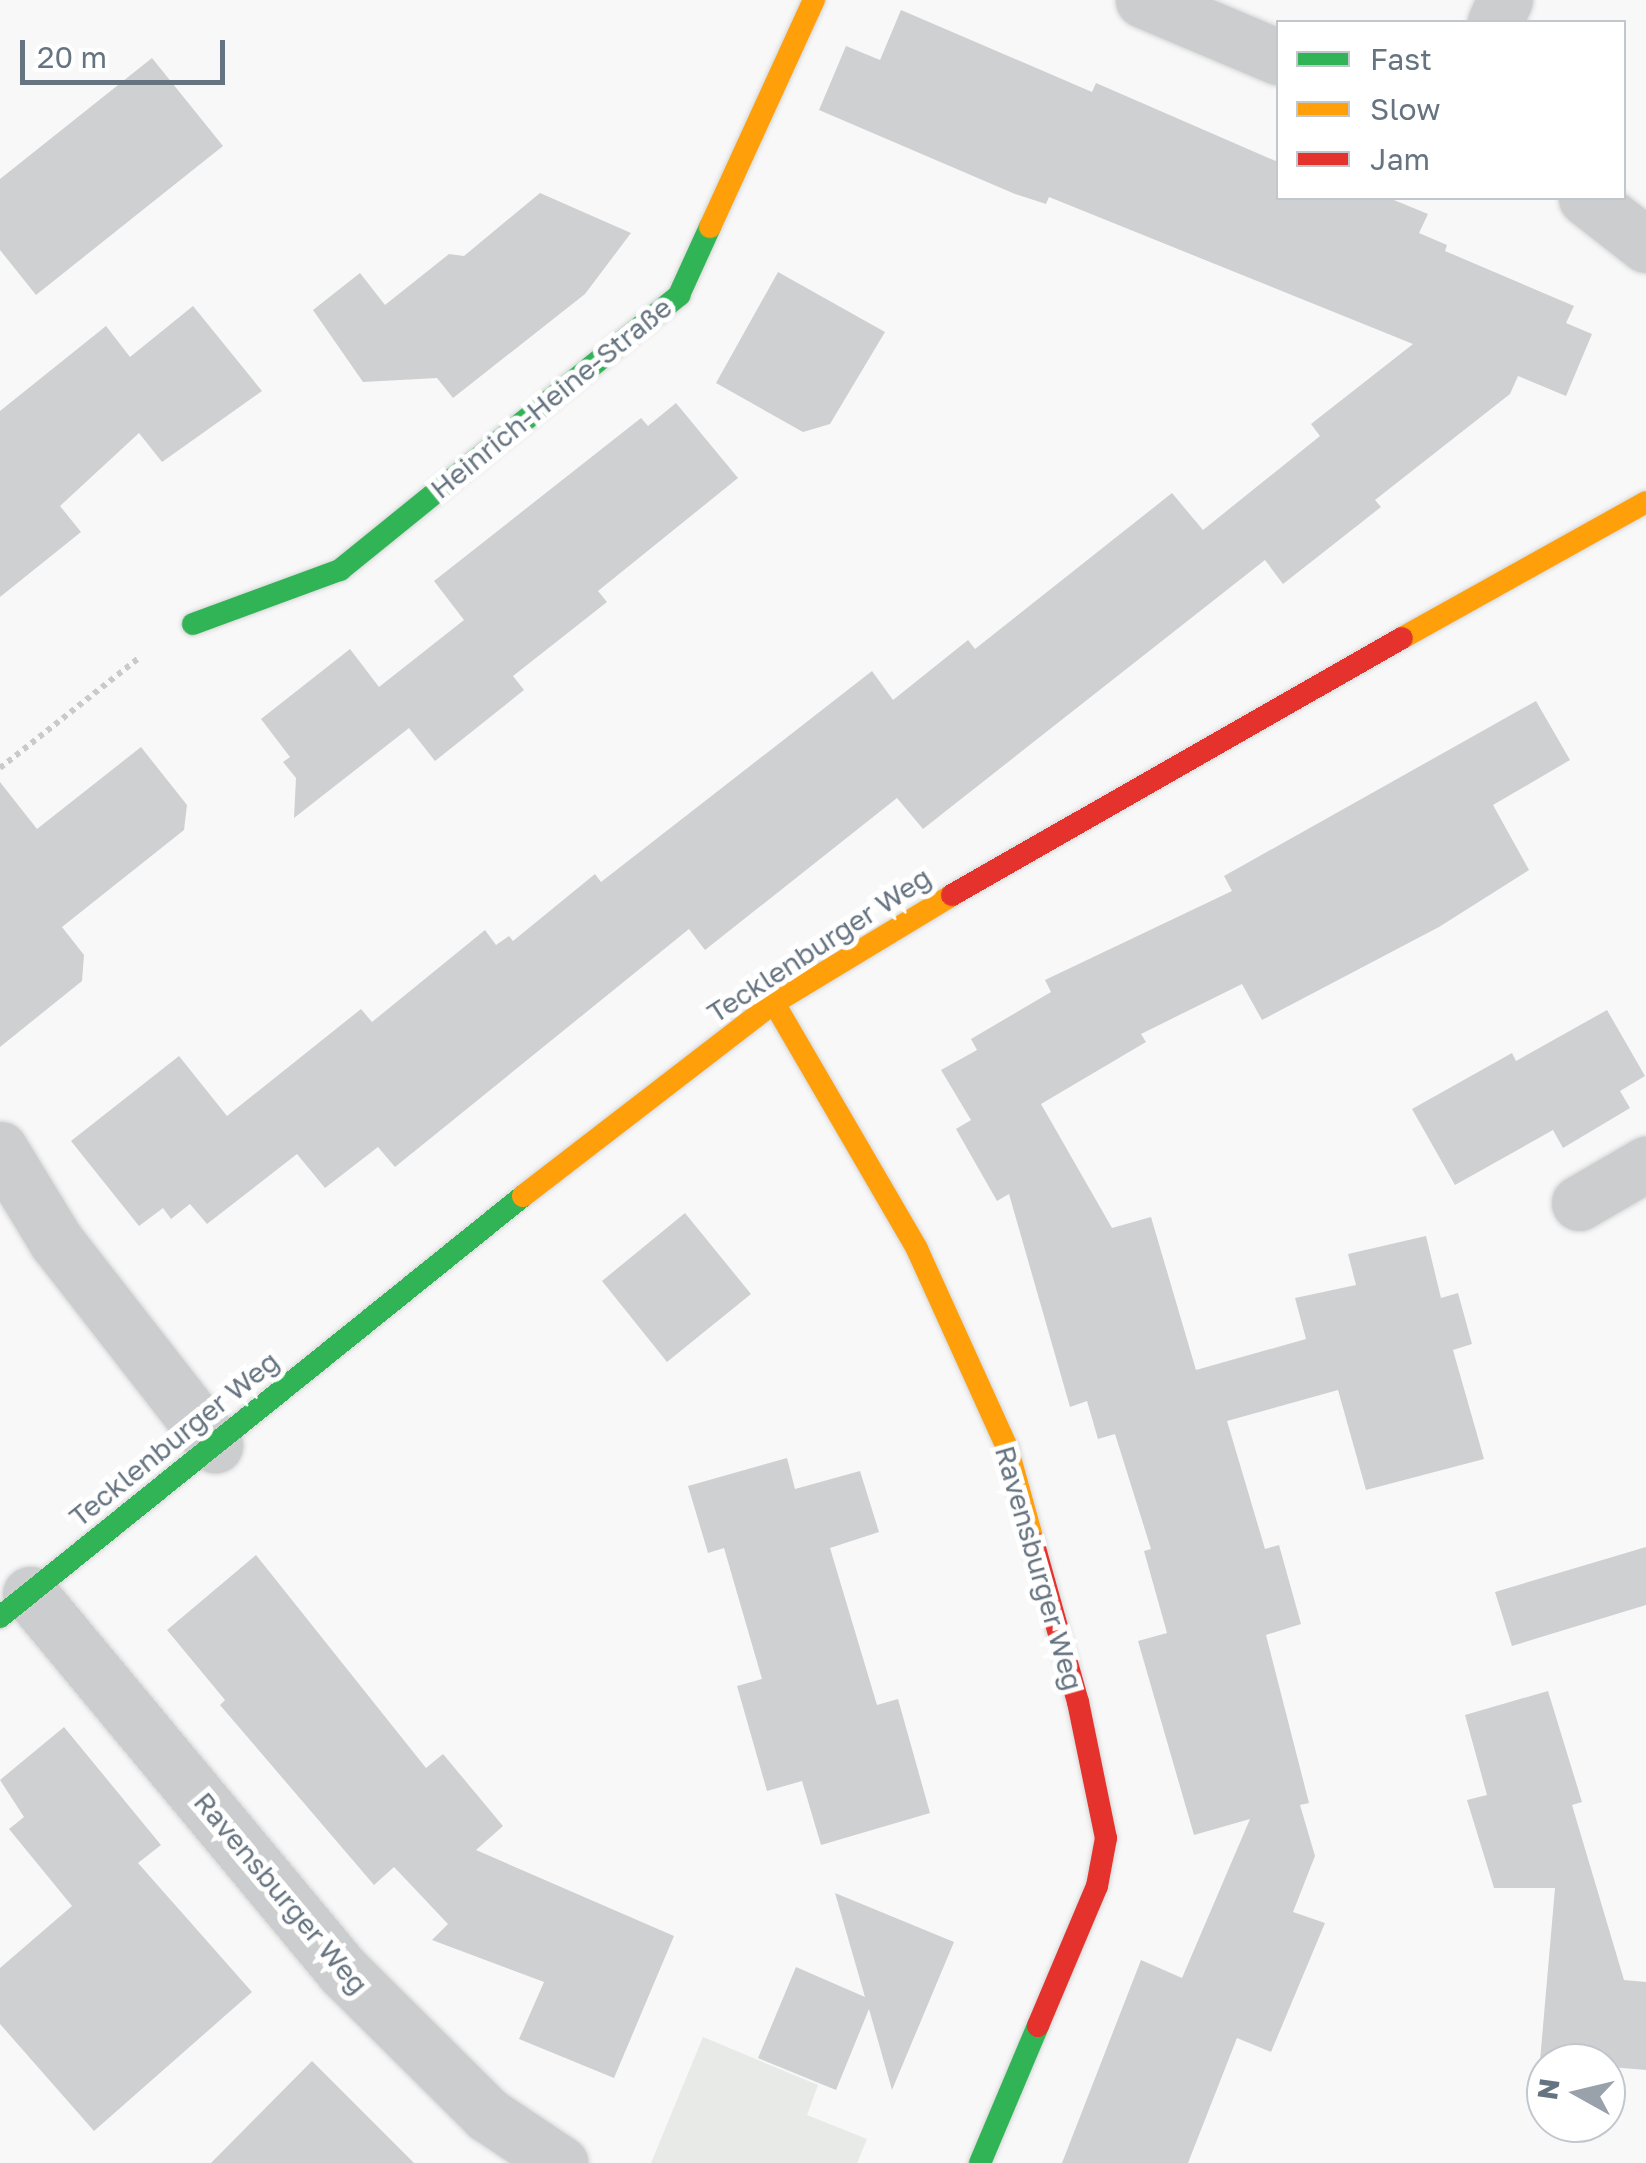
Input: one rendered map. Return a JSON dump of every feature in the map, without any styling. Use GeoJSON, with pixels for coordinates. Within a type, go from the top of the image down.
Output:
{"type":"FeatureCollection","features":[{"type":"Feature","properties":{"kind":"street","name":"Heinrich-Heine-Straße"},"geometry":{"type":"LineString","coordinates":[[193,624],[340,570],[679,295],[814,0]]}},
{"type":"Feature","properties":{"kind":"street"},"geometry":{"type":"LineString","coordinates":[[1143,0],[1276,56]]}},
{"type":"Feature","properties":{"kind":"street"},"geometry":{"type":"LineString","coordinates":[[1589,200],[1646,244]]}},
{"type":"Feature","properties":{"kind":"street","name":"Tecklenburger Weg"},"geometry":{"type":"LineString","coordinates":[[15,1605],[622,1116],[774,1003],[1111,799],[1646,502]]}},
{"type":"Feature","properties":{"kind":"street","name":"Ravensburger Weg"},"geometry":{"type":"LineString","coordinates":[[774,1003],[917,1250],[1007,1447],[1078,1702],[1106,1838],[1097,1886],[980,2163]]}},
{"type":"Feature","properties":{"kind":"street"},"geometry":{"type":"LineString","coordinates":[[0,1149],[56,1241],[215,1445]]}},
{"type":"Feature","properties":{"kind":"street"},"geometry":{"type":"LineString","coordinates":[[1578,1202],[1646,1164]]}},
{"type":"Feature","properties":{"kind":"street","name":"Ravensburger Weg"},"geometry":{"type":"LineString","coordinates":[[15,1605],[344,1972],[488,2115],[560,2163]]}},
{"type":"Feature","properties":{"kind":"path"},"geometry":{"type":"LineString","coordinates":[[0,768],[127,666],[193,624]]}},
{"type":"Feature","properties":{"kind":"shaded area"},"geometry":{"type":"Polygon","coordinates":[[[703,2037],[818,2085],[807,2115],[867,2139],[857,2163],[651,2163],[703,2037]]]}},
{"type":"Feature","properties":{"kind":"building"},"geometry":{"type":"Polygon","coordinates":[[[901,10],[1092,92],[1096,83],[1276,161],[1276,200],[1394,200],[1428,214],[1419,233],[1447,245],[1445,251],[1574,306],[1566,323],[1592,334],[1566,396],[1518,376],[1510,394],[1375,500],[1381,507],[1283,584],[1265,560],[923,829],[897,798],[705,950],[689,929],[395,1167],[378,1147],[325,1188],[297,1154],[207,1224],[190,1204],[171,1219],[163,1208],[139,1226],[71,1141],[179,1056],[227,1116],[361,1009],[372,1022],[485,930],[496,945],[509,936],[513,941],[595,874],[601,882],[872,671],[893,700],[968,640],[975,649],[1172,493],[1203,530],[1320,436],[1311,424],[1413,344],[1049,197],[1046,204],[1015,194],[819,110],[846,46],[880,60],[901,10]]]}},
{"type":"Feature","properties":{"kind":"building"},"geometry":{"type":"Polygon","coordinates":[[[152,58],[223,146],[36,295],[0,250],[0,179],[152,58]]]}},
{"type":"Feature","properties":{"kind":"building"},"geometry":{"type":"Polygon","coordinates":[[[540,193],[631,233],[585,294],[453,398],[437,378],[363,382],[313,310],[360,273],[385,305],[449,254],[464,256],[540,193]]]}},
{"type":"Feature","properties":{"kind":"building"},"geometry":{"type":"Polygon","coordinates":[[[778,272],[885,332],[830,424],[803,432],[716,383],[778,272]]]}},
{"type":"Feature","properties":{"kind":"building"},"geometry":{"type":"Polygon","coordinates":[[[193,306],[262,391],[162,462],[139,433],[60,506],[81,532],[0,597],[0,411],[106,326],[130,357],[193,306]]]}},
{"type":"Feature","properties":{"kind":"building"},"geometry":{"type":"Polygon","coordinates":[[[676,403],[738,478],[598,591],[607,602],[513,676],[524,690],[435,761],[409,728],[294,818],[296,778],[283,762],[290,757],[261,719],[350,649],[379,687],[464,620],[434,581],[641,418],[648,426],[676,403]]]}},
{"type":"Feature","properties":{"kind":"building"},"geometry":{"type":"Polygon","coordinates":[[[1536,701],[1570,760],[1493,805],[1529,870],[1439,927],[1262,1020],[1242,984],[1141,1034],[1146,1042],[1041,1104],[1112,1228],[1151,1217],[1196,1370],[1306,1339],[1295,1298],[1356,1285],[1348,1254],[1426,1236],[1441,1298],[1458,1293],[1472,1344],[1453,1350],[1484,1459],[1366,1490],[1338,1390],[1227,1421],[1265,1549],[1279,1545],[1301,1624],[1266,1635],[1309,1803],[1300,1805],[1315,1856],[1293,1912],[1325,1923],[1271,2052],[1237,2038],[1188,2163],[1062,2163],[1141,1960],[1182,1978],[1250,1819],[1194,1835],[1138,1641],[1167,1633],[1144,1551],[1151,1549],[1115,1434],[1098,1439],[1087,1401],[1070,1407],[1009,1194],[997,1201],[956,1129],[971,1120],[941,1070],[977,1050],[971,1039],[1051,992],[1045,980],[1232,891],[1224,876],[1536,701]]]}},
{"type":"Feature","properties":{"kind":"building"},"geometry":{"type":"Polygon","coordinates":[[[141,747],[187,805],[184,830],[62,927],[84,955],[82,981],[0,1047],[0,782],[37,829],[141,747]]]}},
{"type":"Feature","properties":{"kind":"building"},"geometry":{"type":"Polygon","coordinates":[[[1607,1010],[1645,1076],[1620,1091],[1630,1108],[1563,1148],[1553,1130],[1455,1185],[1412,1109],[1512,1053],[1516,1061],[1607,1010]]]}},
{"type":"Feature","properties":{"kind":"building"},"geometry":{"type":"Polygon","coordinates":[[[685,1213],[751,1294],[667,1362],[602,1281],[685,1213]]]}},
{"type":"Feature","properties":{"kind":"building"},"geometry":{"type":"Polygon","coordinates":[[[787,1458],[795,1489],[860,1471],[879,1532],[830,1548],[877,1705],[898,1699],[930,1813],[821,1845],[802,1781],[767,1791],[737,1686],[762,1679],[724,1548],[708,1553],[688,1486],[787,1458]]]}},
{"type":"Feature","properties":{"kind":"building"},"geometry":{"type":"Polygon","coordinates":[[[1646,1547],[1646,1605],[1512,1646],[1495,1592],[1646,1547]]]}},
{"type":"Feature","properties":{"kind":"building"},"geometry":{"type":"Polygon","coordinates":[[[256,1555],[426,1768],[443,1754],[503,1826],[476,1850],[674,1936],[614,2078],[519,2039],[544,1982],[432,1940],[448,1924],[394,1867],[374,1885],[220,1705],[225,1700],[167,1630],[256,1555]]]}},
{"type":"Feature","properties":{"kind":"building"},"geometry":{"type":"Polygon","coordinates":[[[1548,1691],[1582,1802],[1572,1805],[1624,1980],[1646,1982],[1646,2070],[1626,2068],[1626,2043],[1542,2043],[1555,1888],[1494,1888],[1467,1800],[1487,1795],[1465,1715],[1548,1691]]]}},
{"type":"Feature","properties":{"kind":"building"},"geometry":{"type":"Polygon","coordinates":[[[64,1727],[161,1845],[138,1863],[252,1992],[94,2131],[0,2024],[0,1968],[72,1906],[9,1829],[24,1817],[0,1780],[64,1727]]]}},
{"type":"Feature","properties":{"kind":"building"},"geometry":{"type":"Polygon","coordinates":[[[835,1893],[954,1942],[892,2090],[869,2009],[836,2090],[758,2058],[796,1967],[865,1997],[835,1893]]]}},
{"type":"Feature","properties":{"kind":"building"},"geometry":{"type":"Polygon","coordinates":[[[312,2061],[414,2163],[211,2163],[312,2061]]]}},
{"type":"Feature","properties":{"kind":"traffic: fast"},"geometry":{"type":"LineString","coordinates":[[193,624],[340,570],[679,295],[710,227]]}},
{"type":"Feature","properties":{"kind":"traffic: fast"},"geometry":{"type":"LineString","coordinates":[[0,1617],[523,1196]]}},
{"type":"Feature","properties":{"kind":"traffic: fast"},"geometry":{"type":"LineString","coordinates":[[980,2163],[1038,2026]]}},
{"type":"Feature","properties":{"kind":"traffic: slow"},"geometry":{"type":"LineString","coordinates":[[710,227],[814,0]]}},
{"type":"Feature","properties":{"kind":"traffic: slow"},"geometry":{"type":"LineString","coordinates":[[1402,638],[1646,502]]}},
{"type":"Feature","properties":{"kind":"traffic: slow"},"geometry":{"type":"LineString","coordinates":[[523,1196],[774,1003],[952,895]]}},
{"type":"Feature","properties":{"kind":"traffic: slow"},"geometry":{"type":"LineString","coordinates":[[774,1003],[917,1249],[1007,1447],[1033,1541]]}},
{"type":"Feature","properties":{"kind":"traffic: jam"},"geometry":{"type":"LineString","coordinates":[[952,895],[1402,638]]}},
{"type":"Feature","properties":{"kind":"traffic: jam"},"geometry":{"type":"LineString","coordinates":[[1033,1541],[1078,1702],[1106,1838],[1097,1886],[1038,2026]]}}]}
